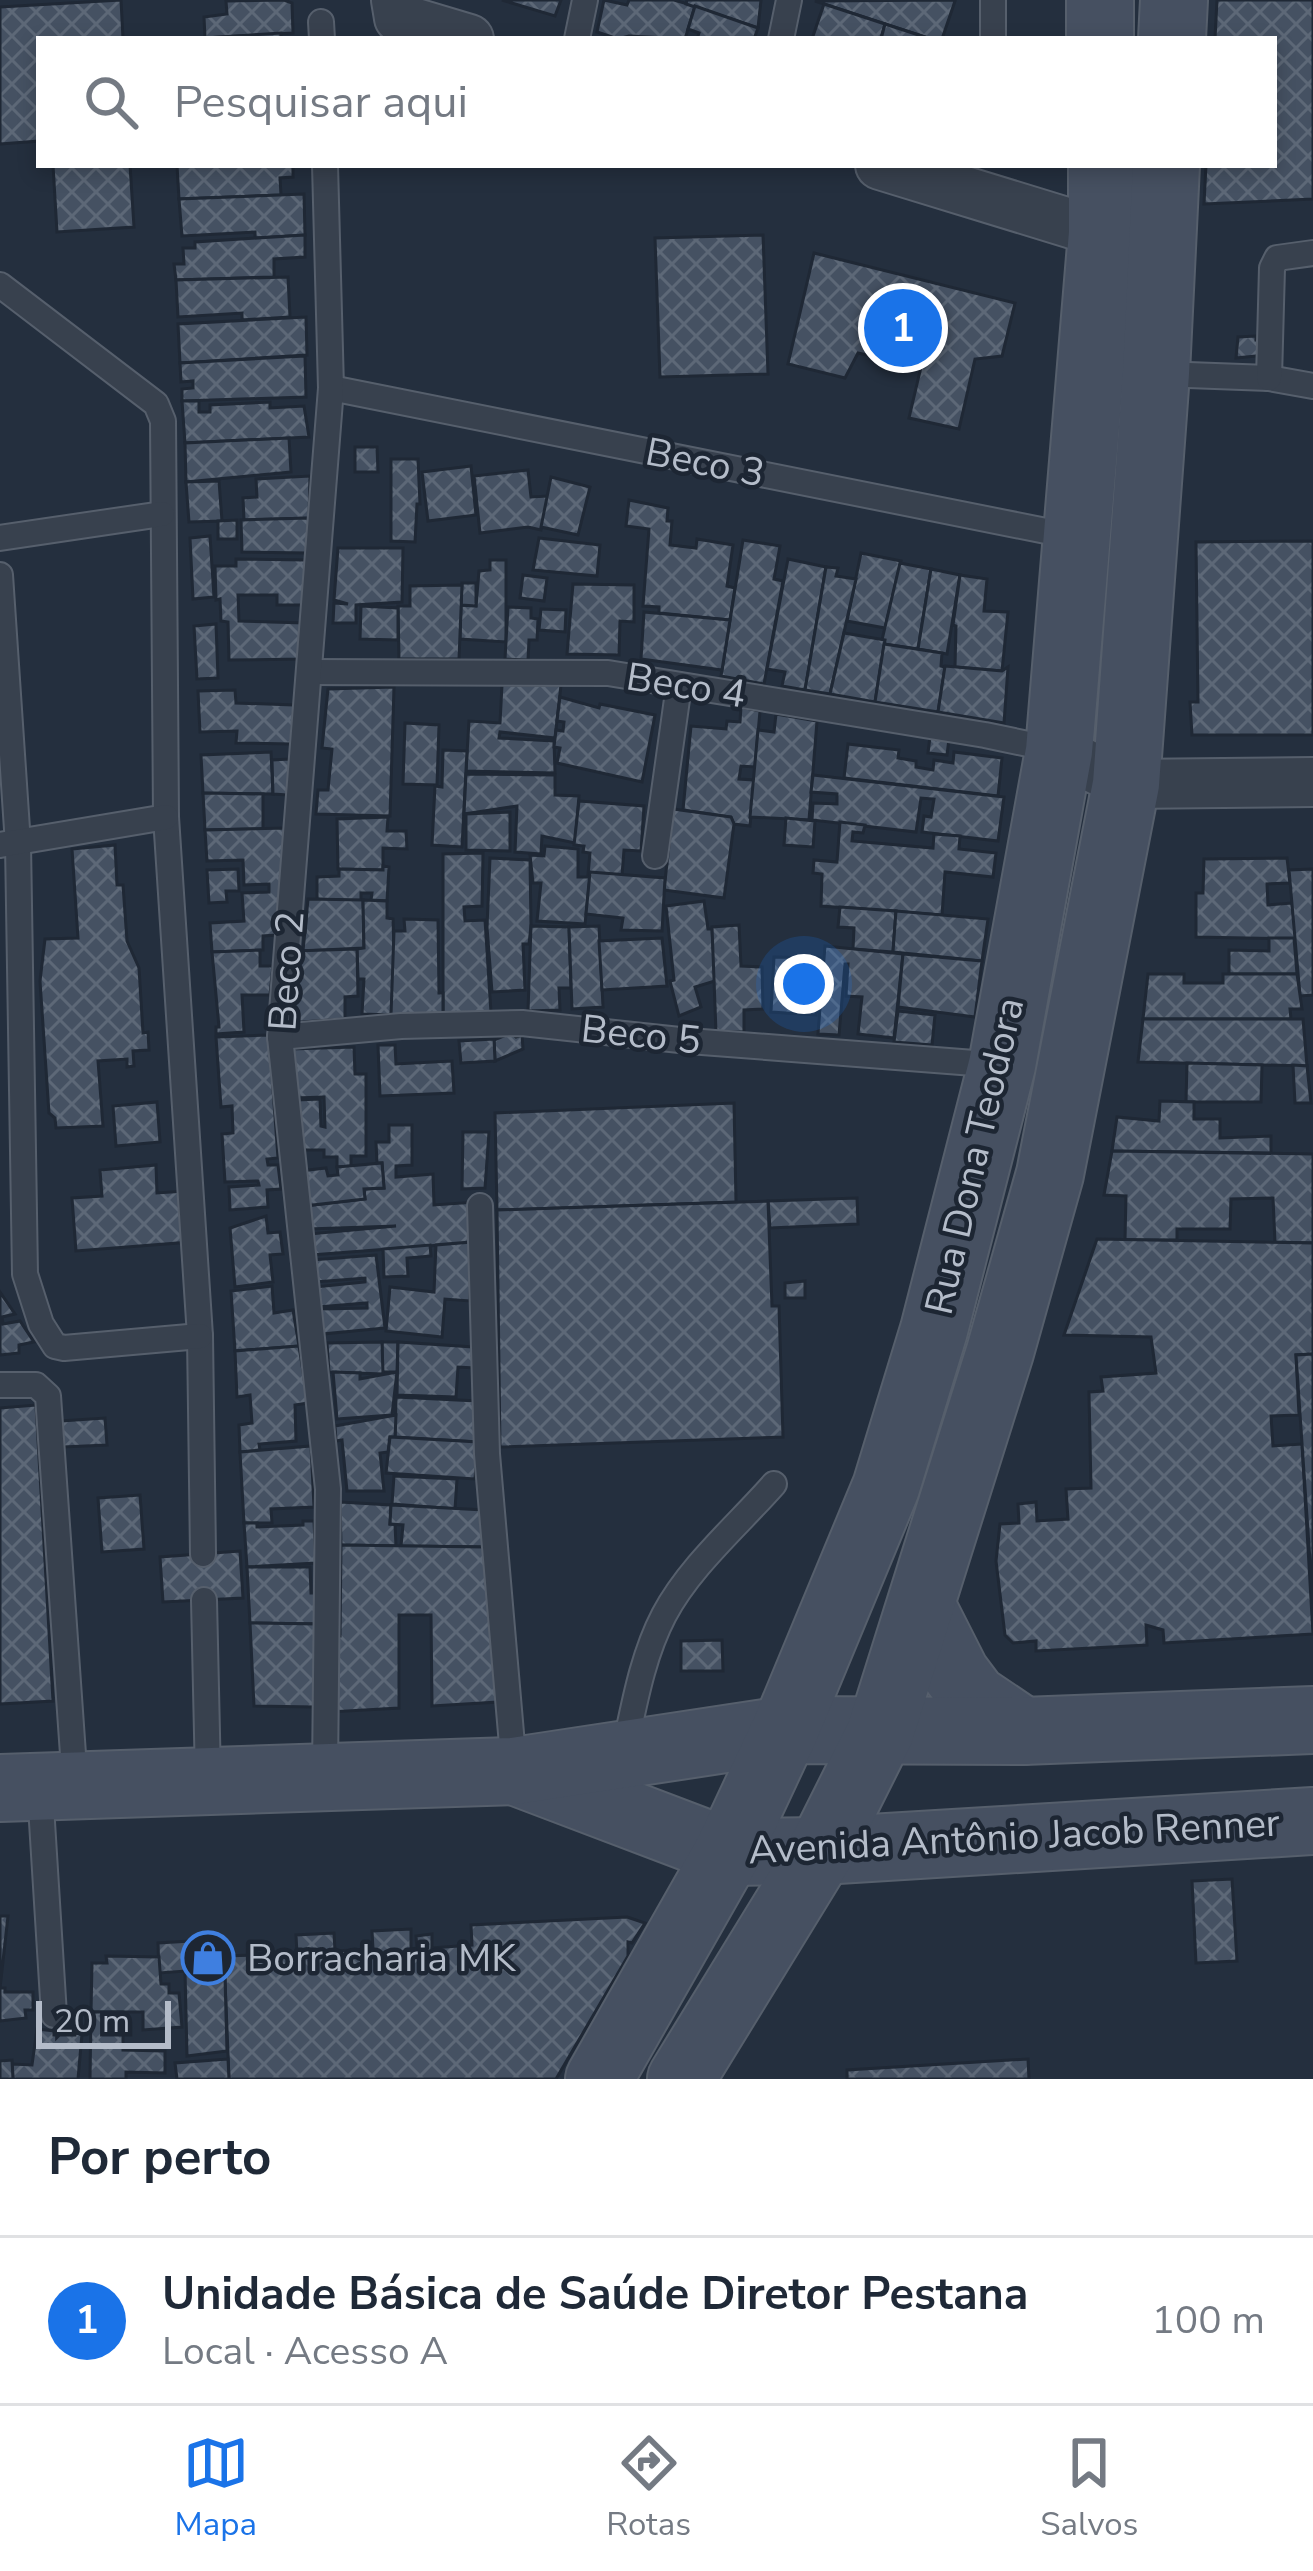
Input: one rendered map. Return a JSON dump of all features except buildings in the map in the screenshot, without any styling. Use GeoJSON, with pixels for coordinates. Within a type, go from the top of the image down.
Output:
{"type":"FeatureCollection","features":[{"type":"Feature","properties":{"kind":"main road"},"geometry":{"type":"LineString","coordinates":[[1100,0],[1100,36]]}},
{"type":"Feature","properties":{"kind":"main road"},"geometry":{"type":"LineString","coordinates":[[1172,36],[1174,0]]}},
{"type":"Feature","properties":{"kind":"main road","name":"Rua Dona Teodora"},"geometry":{"type":"LineString","coordinates":[[599,2079],[728,1852],[785,1730],[886,1487],[934,1330],[1002,1065],[1059,751],[1102,233],[1102,168]]}},
{"type":"Feature","properties":{"kind":"main road","name":"Rua Dona Teodora"},"geometry":{"type":"LineString","coordinates":[[681,2079],[821,1851],[880,1733],[1000,1352],[1050,1174],[1126,784],[1166,168]]}},
{"type":"Feature","properties":{"kind":"main road"},"geometry":{"type":"LineString","coordinates":[[934,1330],[1000,1352]]}},
{"type":"Feature","properties":{"kind":"main road"},"geometry":{"type":"LineString","coordinates":[[921,1605],[956,1674],[974,1697],[1023,1731]]}},
{"type":"Feature","properties":{"kind":"main road"},"geometry":{"type":"LineString","coordinates":[[1290,1721],[1295,1822]]}},
{"type":"Feature","properties":{"kind":"main road","name":"Avenida Antônio Jacob Renner"},"geometry":{"type":"LineString","coordinates":[[38,1786],[514,1771],[785,1730],[1023,1731],[1290,1721]]}},
{"type":"Feature","properties":{"kind":"main road","name":"Avenida Antônio Jacob Renner"},"geometry":{"type":"LineString","coordinates":[[514,1771],[728,1852],[821,1851],[1295,1822]]}},
{"type":"Feature","properties":{"kind":"street"},"geometry":{"type":"LineString","coordinates":[[398,19],[458,36]]}},
{"type":"Feature","properties":{"kind":"street"},"geometry":{"type":"LineString","coordinates":[[899,168],[990,182],[1102,233]]}},
{"type":"Feature","properties":{"kind":"street"},"geometry":{"type":"LineString","coordinates":[[1059,751],[1126,784],[1313,782]]}},
{"type":"Feature","properties":{"kind":"lane"},"geometry":{"type":"LineString","coordinates":[[578,36],[584,0]]}},
{"type":"Feature","properties":{"kind":"lane"},"geometry":{"type":"LineString","coordinates":[[783,36],[789,0]]}},
{"type":"Feature","properties":{"kind":"lane"},"geometry":{"type":"LineString","coordinates":[[993,0],[993,36]]}},
{"type":"Feature","properties":{"kind":"lane","name":"Beco 2"},"geometry":{"type":"LineString","coordinates":[[325,168],[331,388],[280,1037],[328,1489],[325,1775]]}},
{"type":"Feature","properties":{"kind":"lane"},"geometry":{"type":"LineString","coordinates":[[1269,378],[1272,268],[1277,257],[1313,253]]}},
{"type":"Feature","properties":{"kind":"lane"},"geometry":{"type":"LineString","coordinates":[[0,285],[161,411],[166,817],[200,1336],[203,1554]]}},
{"type":"Feature","properties":{"kind":"lane"},"geometry":{"type":"LineString","coordinates":[[1156,374],[1269,378],[1313,386]]}},
{"type":"Feature","properties":{"kind":"lane","name":"Beco 3"},"geometry":{"type":"LineString","coordinates":[[331,388],[1079,538]]}},
{"type":"Feature","properties":{"kind":"lane"},"geometry":{"type":"LineString","coordinates":[[0,538],[162,514]]}},
{"type":"Feature","properties":{"kind":"lane"},"geometry":{"type":"LineString","coordinates":[[0,575],[25,1274],[41,1324],[55,1346],[200,1336]]}},
{"type":"Feature","properties":{"kind":"lane","name":"Beco 4"},"geometry":{"type":"LineString","coordinates":[[308,672],[608,673],[1059,751]]}},
{"type":"Feature","properties":{"kind":"lane"},"geometry":{"type":"LineString","coordinates":[[655,856],[679,685]]}},
{"type":"Feature","properties":{"kind":"lane"},"geometry":{"type":"LineString","coordinates":[[9,844],[166,817]]}},
{"type":"Feature","properties":{"kind":"lane","name":"Beco 5"},"geometry":{"type":"LineString","coordinates":[[280,1037],[401,1026],[522,1023],[1002,1065]]}},
{"type":"Feature","properties":{"kind":"lane"},"geometry":{"type":"LineString","coordinates":[[480,1206],[487,1454],[514,1771]]}},
{"type":"Feature","properties":{"kind":"lane"},"geometry":{"type":"LineString","coordinates":[[0,1385],[36,1385],[48,1396],[38,1786],[54,2015]]}},
{"type":"Feature","properties":{"kind":"lane"},"geometry":{"type":"LineString","coordinates":[[624,1754],[639,1682],[664,1616],[684,1585],[774,1484]]}},
{"type":"Feature","properties":{"kind":"lane"},"geometry":{"type":"LineString","coordinates":[[204,1600],[208,1781]]}},
{"type":"Feature","properties":{"kind":"place","name":"Unidade Básica de Saúde Diretor Pestana"},"geometry":{"type":"Point","coordinates":[903,328]}},
{"type":"Feature","properties":{"kind":"place","name":"Borracharia MK"},"geometry":{"type":"Point","coordinates":[208,1958]}}]}
